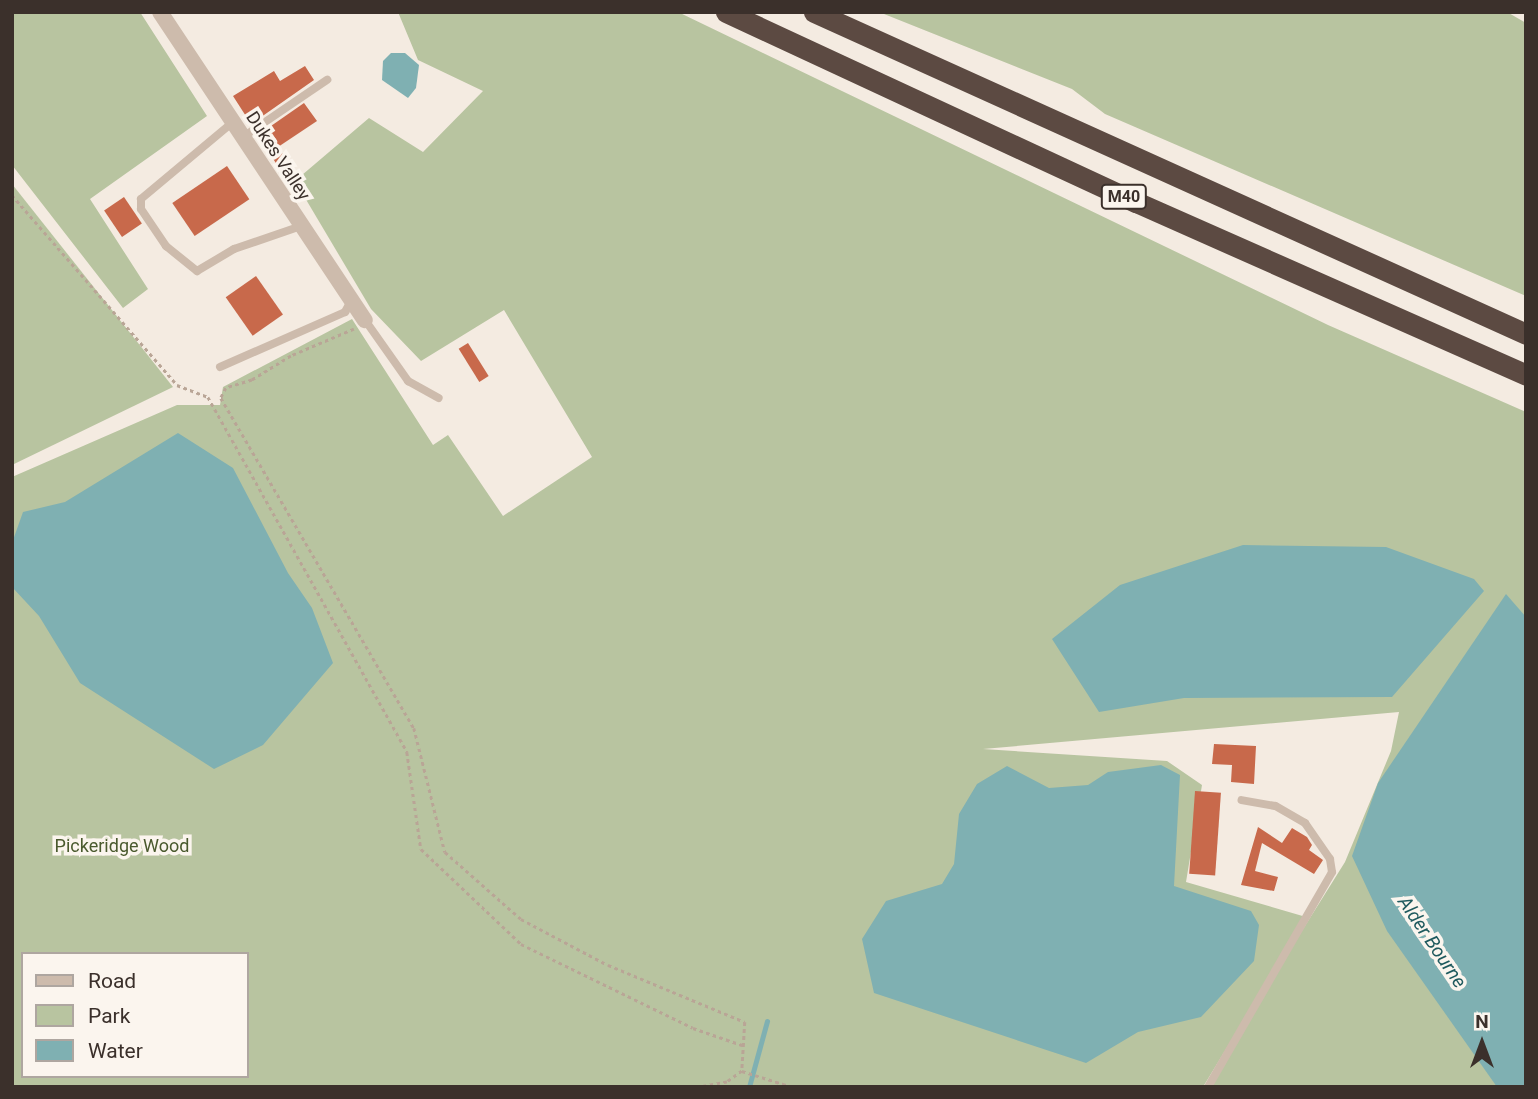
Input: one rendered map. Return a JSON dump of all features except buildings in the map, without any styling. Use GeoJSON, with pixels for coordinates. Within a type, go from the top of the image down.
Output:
{"type":"FeatureCollection","features":[{"type":"Feature","properties":{"kind":"highway","name":"M40"},"geometry":{"type":"LineString","coordinates":[[726,12],[1136,202],[1526,375]]}},
{"type":"Feature","properties":{"kind":"highway","name":"M40"},"geometry":{"type":"LineString","coordinates":[[814,12],[1526,334]]}},
{"type":"Feature","properties":{"kind":"street","name":"Dukes Valley"},"geometry":{"type":"LineString","coordinates":[[160,12],[365,320]]}},
{"type":"Feature","properties":{"kind":"lane"},"geometry":{"type":"LineString","coordinates":[[243,137],[327,80]]}},
{"type":"Feature","properties":{"kind":"lane"},"geometry":{"type":"LineString","coordinates":[[233,122],[141,199],[141,209],[166,246],[197,271],[234,249],[301,226]]}},
{"type":"Feature","properties":{"kind":"lane"},"geometry":{"type":"LineString","coordinates":[[220,367],[345,312],[352,299]]}},
{"type":"Feature","properties":{"kind":"lane"},"geometry":{"type":"LineString","coordinates":[[365,320],[408,381],[439,398]]}},
{"type":"Feature","properties":{"kind":"lane"},"geometry":{"type":"LineString","coordinates":[[1208,1087],[1332,872],[1330,859],[1306,823],[1275,806],[1242,800]]}},
{"type":"Feature","properties":{"kind":"path"},"geometry":{"type":"LineString","coordinates":[[12,195],[177,385],[208,397],[407,751],[421,849],[520,944],[693,1028],[745,1046]]}},
{"type":"Feature","properties":{"kind":"path"},"geometry":{"type":"LineString","coordinates":[[365,320],[253,380],[226,388],[221,398],[414,728],[445,852],[521,919],[608,965],[745,1022],[743,1070],[727,1082],[699,1087]]}},
{"type":"Feature","properties":{"kind":"path"},"geometry":{"type":"LineString","coordinates":[[743,1070],[792,1087]]}},
{"type":"Feature","properties":{"kind":"green space"},"geometry":{"type":"Polygon","coordinates":[[[12,12],[140,12],[207,116],[90,199],[148,289],[123,308],[12,165],[12,12]]]}},
{"type":"Feature","properties":{"kind":"green space","name":"Pickeridge Wood"},"geometry":{"type":"Polygon","coordinates":[[[398,12],[678,12],[1328,325],[1526,412],[1526,1087],[1204,1087],[1345,862],[1391,751],[1399,712],[983,749],[1167,761],[1202,785],[1186,882],[1306,917],[1203,1087],[12,1087],[12,477],[177,405],[220,405],[223,387],[352,319],[433,445],[448,435],[503,516],[592,457],[504,310],[421,361],[371,309],[295,181],[369,118],[423,152],[483,91],[418,60],[398,12]]]}},
{"type":"Feature","properties":{"kind":"green space"},"geometry":{"type":"Polygon","coordinates":[[[879,12],[1507,12],[1526,23],[1526,296],[1105,114],[1072,89],[879,12]]]}},
{"type":"Feature","properties":{"kind":"green space"},"geometry":{"type":"Polygon","coordinates":[[[12,184],[173,387],[12,465],[12,184]]]}},
{"type":"Feature","properties":{"kind":"water"},"geometry":{"type":"Polygon","coordinates":[[[391,53],[405,53],[419,65],[416,88],[408,98],[382,80],[383,61],[391,53]]]}},
{"type":"Feature","properties":{"kind":"water"},"geometry":{"type":"Polygon","coordinates":[[[178,433],[233,468],[288,573],[312,608],[333,663],[263,745],[214,769],[80,683],[39,616],[12,587],[12,543],[23,512],[65,502],[178,433]]]}},
{"type":"Feature","properties":{"kind":"water"},"geometry":{"type":"Polygon","coordinates":[[[1243,545],[1386,547],[1474,579],[1484,591],[1392,697],[1184,698],[1099,712],[1052,639],[1120,585],[1243,545]]]}},
{"type":"Feature","properties":{"kind":"water","name":"Alder Bourne"},"geometry":{"type":"Polygon","coordinates":[[[1506,594],[1526,617],[1526,1087],[1497,1087],[1387,931],[1352,856],[1378,783],[1506,594]]]}},
{"type":"Feature","properties":{"kind":"water"},"geometry":{"type":"Polygon","coordinates":[[[1161,765],[1180,775],[1174,886],[1251,911],[1259,925],[1254,961],[1201,1017],[1138,1032],[1086,1063],[874,993],[862,939],[886,901],[942,884],[954,864],[959,814],[977,784],[1007,766],[1049,788],[1088,785],[1108,772],[1161,765]]]}},
{"type":"Feature","properties":{"kind":"waterway"},"geometry":{"type":"LineString","coordinates":[[749,1087],[767,1021]]}}]}
